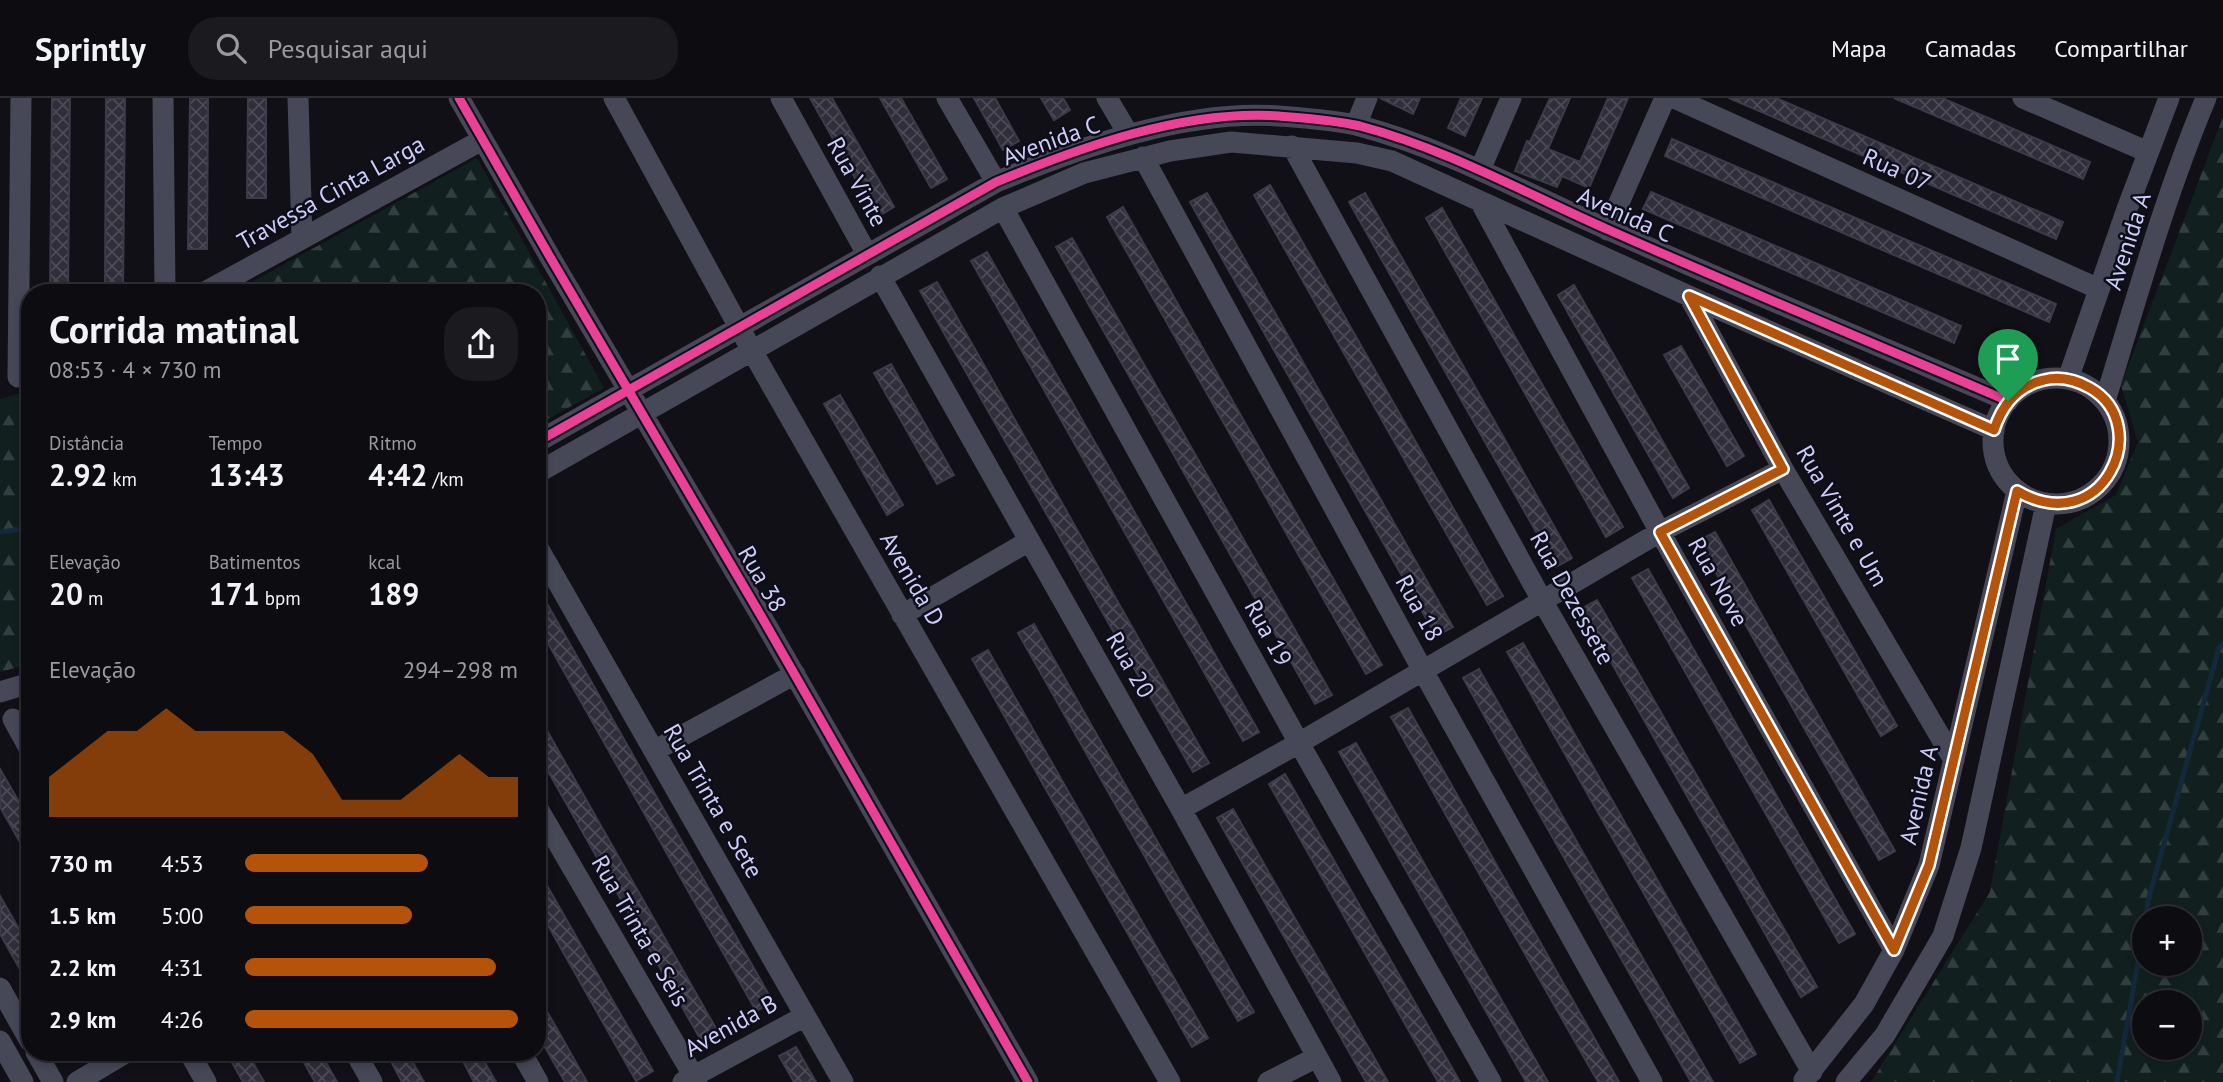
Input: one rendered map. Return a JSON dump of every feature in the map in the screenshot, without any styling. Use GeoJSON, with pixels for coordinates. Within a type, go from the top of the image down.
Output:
{"type":"FeatureCollection","features":[{"type":"Feature","properties":{"kind":"street"},"geometry":{"type":"LineString","coordinates":[[16,378],[21,98]]}},
{"type":"Feature","properties":{"kind":"street"},"geometry":{"type":"LineString","coordinates":[[163,98],[165,284]]}},
{"type":"Feature","properties":{"kind":"street"},"geometry":{"type":"LineString","coordinates":[[298,98],[302,238]]}},
{"type":"Feature","properties":{"kind":"street","name":"Rua 38"},"geometry":{"type":"LineString","coordinates":[[459,98],[795,674],[1028,1082]]}},
{"type":"Feature","properties":{"kind":"street","name":"Avenida D"},"geometry":{"type":"LineString","coordinates":[[614,98],[751,349],[1170,1082]]}},
{"type":"Feature","properties":{"kind":"street","name":"Rua Vinte"},"geometry":{"type":"LineString","coordinates":[[781,98],[867,254]]}},
{"type":"Feature","properties":{"kind":"street"},"geometry":{"type":"LineString","coordinates":[[947,98],[996,181]]}},
{"type":"Feature","properties":{"kind":"street"},"geometry":{"type":"LineString","coordinates":[[1107,98],[1129,135]]}},
{"type":"Feature","properties":{"kind":"street"},"geometry":{"type":"LineString","coordinates":[[1356,125],[1367,98]]}},
{"type":"Feature","properties":{"kind":"street"},"geometry":{"type":"LineString","coordinates":[[1480,170],[1511,98]]}},
{"type":"Feature","properties":{"kind":"street"},"geometry":{"type":"LineString","coordinates":[[1608,230],[1665,98]]}},
{"type":"Feature","properties":{"kind":"street","name":"Rua 07"},"geometry":{"type":"LineString","coordinates":[[1674,98],[2099,289]]}},
{"type":"Feature","properties":{"kind":"street"},"geometry":{"type":"LineString","coordinates":[[2023,98],[2148,152]]}},
{"type":"Feature","properties":{"kind":"street","name":"Avenida A"},"geometry":{"type":"LineString","coordinates":[[2068,379],[2169,98]]}},
{"type":"Feature","properties":{"kind":"street","name":"Avenida A"},"geometry":{"type":"LineString","coordinates":[[2105,401],[2157,234],[2206,98]]}},
{"type":"Feature","properties":{"kind":"street","name":"Avenida C"},"geometry":{"type":"LineString","coordinates":[[546,437],[996,181],[1062,155],[1129,135],[1189,122],[1241,116],[1272,107],[1356,125],[1480,170],[1608,230],[2008,401]]}},
{"type":"Feature","properties":{"kind":"street","name":"Travessa Cinta Larga"},"geometry":{"type":"LineString","coordinates":[[219,284],[482,140]]}},
{"type":"Feature","properties":{"kind":"street","name":"Avenida C"},"geometry":{"type":"LineString","coordinates":[[546,468],[1003,208],[1084,173],[1170,150],[1231,142],[1357,153],[1392,161],[1994,430]]}},
{"type":"Feature","properties":{"kind":"street","name":"Rua Dezessete"},"geometry":{"type":"LineString","coordinates":[[1292,146],[1807,1077]]}},
{"type":"Feature","properties":{"kind":"street","name":"Rua 18"},"geometry":{"type":"LineString","coordinates":[[1143,157],[1422,669],[1652,1082]]}},
{"type":"Feature","properties":{"kind":"street","name":"Rua Nove"},"geometry":{"type":"LineString","coordinates":[[1480,201],[1660,532],[1894,950]]}},
{"type":"Feature","properties":{"kind":"street","name":"Rua 19"},"geometry":{"type":"LineString","coordinates":[[1003,208],[1299,743],[1491,1082]]}},
{"type":"Feature","properties":{"kind":"street","name":"Rua 20"},"geometry":{"type":"LineString","coordinates":[[880,276],[1181,809],[1331,1082]]}},
{"type":"Feature","properties":{"kind":"street","name":"Rua Vinte e Um"},"geometry":{"type":"LineString","coordinates":[[1689,296],[1783,469],[1954,760]]}},
{"type":"Feature","properties":{"kind":"street"},"geometry":{"type":"LineString","coordinates":[[2051,378],[2068,379],[2095,391],[2105,401],[2116,419],[2119,440],[2116,460],[2107,479],[2092,493],[2074,502],[2046,504],[2034,501],[2017,491],[2002,474],[1994,453],[1994,430],[1999,414],[2020,390],[2051,378]]}},
{"type":"Feature","properties":{"kind":"street"},"geometry":{"type":"LineString","coordinates":[[1181,809],[1660,532],[1783,469]]}},
{"type":"Feature","properties":{"kind":"street","name":"Avenida A"},"geometry":{"type":"LineString","coordinates":[[1807,1077],[1864,1004],[1894,950],[1929,865],[2017,491]]}},
{"type":"Feature","properties":{"kind":"street"},"geometry":{"type":"LineString","coordinates":[[1846,1082],[1885,1035],[1943,936],[1971,848],[2046,504]]}},
{"type":"Feature","properties":{"kind":"street"},"geometry":{"type":"LineString","coordinates":[[902,615],[1029,541]]}},
{"type":"Feature","properties":{"kind":"street","name":"Rua Trinta e Sete"},"geometry":{"type":"LineString","coordinates":[[546,562],[843,1082]]}},
{"type":"Feature","properties":{"kind":"street"},"geometry":{"type":"LineString","coordinates":[[654,751],[795,674]]}},
{"type":"Feature","properties":{"kind":"street"},"geometry":{"type":"LineString","coordinates":[[0,692],[21,686]]}},
{"type":"Feature","properties":{"kind":"street","name":"Rua Trinta e Seis"},"geometry":{"type":"LineString","coordinates":[[546,823],[692,1080]]}},
{"type":"Feature","properties":{"kind":"street"},"geometry":{"type":"LineString","coordinates":[[0,988],[21,1025]]}},
{"type":"Feature","properties":{"kind":"street","name":"Avenida B"},"geometry":{"type":"LineString","coordinates":[[692,1080],[805,1016]]}},
{"type":"Feature","properties":{"kind":"street"},"geometry":{"type":"LineString","coordinates":[[0,1041],[23,1082]]}},
{"type":"Feature","properties":{"kind":"street"},"geometry":{"type":"LineString","coordinates":[[1268,1082],[1317,1057]]}},
{"type":"Feature","properties":{"kind":"street"},"geometry":{"type":"LineString","coordinates":[[41,1061],[53,1082]]}},
{"type":"Feature","properties":{"kind":"street"},"geometry":{"type":"LineString","coordinates":[[77,1082],[112,1061]]}},
{"type":"Feature","properties":{"kind":"street"},"geometry":{"type":"LineString","coordinates":[[194,1061],[206,1082]]}},
{"type":"Feature","properties":{"kind":"street"},"geometry":{"type":"LineString","coordinates":[[360,1061],[372,1082]]}},
{"type":"Feature","properties":{"kind":"street"},"geometry":{"type":"LineString","coordinates":[[526,1061],[538,1082]]}},
{"type":"Feature","properties":{"kind":"green space"},"geometry":{"type":"Polygon","coordinates":[[[2223,117],[2223,1082],[1871,1082],[1990,892],[2056,529],[2116,495],[2138,442],[2121,385],[2223,117]]]}},
{"type":"Feature","properties":{"kind":"green space"},"geometry":{"type":"Polygon","coordinates":[[[477,158],[604,388],[546,420],[546,284],[249,284],[477,158]]]}},
{"type":"Feature","properties":{"kind":"green space"},"geometry":{"type":"Polygon","coordinates":[[[21,393],[21,666],[0,672],[0,399],[21,393]]]}},
{"type":"Feature","properties":{"kind":"building"},"geometry":{"type":"Polygon","coordinates":[[[52,98],[70,98],[68,284],[50,284],[52,98]]]}},
{"type":"Feature","properties":{"kind":"building"},"geometry":{"type":"Polygon","coordinates":[[[106,98],[125,98],[123,284],[105,284],[106,98]]]}},
{"type":"Feature","properties":{"kind":"building"},"geometry":{"type":"Polygon","coordinates":[[[190,98],[208,98],[207,249],[188,249],[190,98]]]}},
{"type":"Feature","properties":{"kind":"building"},"geometry":{"type":"Polygon","coordinates":[[[248,98],[266,98],[266,198],[247,198],[248,98]]]}},
{"type":"Feature","properties":{"kind":"building"},"geometry":{"type":"Polygon","coordinates":[[[810,98],[832,98],[894,207],[877,217],[810,98]]]}},
{"type":"Feature","properties":{"kind":"building"},"geometry":{"type":"Polygon","coordinates":[[[880,98],[901,98],[947,179],[931,188],[880,98]]]}},
{"type":"Feature","properties":{"kind":"building"},"geometry":{"type":"Polygon","coordinates":[[[974,98],[995,98],[1019,141],[1003,150],[974,98]]]}},
{"type":"Feature","properties":{"kind":"building"},"geometry":{"type":"Polygon","coordinates":[[[1041,98],[1063,98],[1070,110],[1054,120],[1041,98]]]}},
{"type":"Feature","properties":{"kind":"building"},"geometry":{"type":"Polygon","coordinates":[[[1380,98],[1420,98],[1413,114],[1380,98]]]}},
{"type":"Feature","properties":{"kind":"building"},"geometry":{"type":"Polygon","coordinates":[[[1461,98],[1482,98],[1465,136],[1448,128],[1461,98]]]}},
{"type":"Feature","properties":{"kind":"building"},"geometry":{"type":"Polygon","coordinates":[[[1550,98],[1570,98],[1548,149],[1580,162],[1608,98],[1628,98],[1589,188],[1562,176],[1557,187],[1515,171],[1527,141],[1530,142],[1550,98]]]}},
{"type":"Feature","properties":{"kind":"building"},"geometry":{"type":"Polygon","coordinates":[[[1729,98],[1776,98],[2063,222],[2056,239],[1729,98]]]}},
{"type":"Feature","properties":{"kind":"building"},"geometry":{"type":"Polygon","coordinates":[[[1894,98],[1942,98],[2090,162],[2083,179],[1894,98]]]}},
{"type":"Feature","properties":{"kind":"building"},"geometry":{"type":"Polygon","coordinates":[[[1672,139],[2056,304],[2049,322],[1665,156],[1672,139]]]}},
{"type":"Feature","properties":{"kind":"building"},"geometry":{"type":"Polygon","coordinates":[[[1270,185],[1503,596],[1487,605],[1254,195],[1270,185]]]}},
{"type":"Feature","properties":{"kind":"building"},"geometry":{"type":"Polygon","coordinates":[[[1651,192],[1961,326],[1954,343],[1643,209],[1651,192]]]}},
{"type":"Feature","properties":{"kind":"building"},"geometry":{"type":"Polygon","coordinates":[[[1207,193],[1453,627],[1436,636],[1190,202],[1207,193]]]}},
{"type":"Feature","properties":{"kind":"building"},"geometry":{"type":"Polygon","coordinates":[[[1365,193],[1572,558],[1556,567],[1349,202],[1365,193]]]}},
{"type":"Feature","properties":{"kind":"building"},"geometry":{"type":"Polygon","coordinates":[[[1123,207],[1382,665],[1366,674],[1107,217],[1123,207]]]}},
{"type":"Feature","properties":{"kind":"building"},"geometry":{"type":"Polygon","coordinates":[[[1442,208],[1623,527],[1606,537],[1426,218],[1442,208]]]}},
{"type":"Feature","properties":{"kind":"building"},"geometry":{"type":"Polygon","coordinates":[[[1072,238],[1332,695],[1315,704],[1056,247],[1072,238]]]}},
{"type":"Feature","properties":{"kind":"building"},"geometry":{"type":"Polygon","coordinates":[[[987,252],[1259,732],[1243,741],[971,261],[987,252]]]}},
{"type":"Feature","properties":{"kind":"building"},"geometry":{"type":"Polygon","coordinates":[[[937,282],[1209,763],[1193,772],[920,291],[937,282]]]}},
{"type":"Feature","properties":{"kind":"building"},"geometry":{"type":"Polygon","coordinates":[[[1574,285],[1689,488],[1673,498],[1558,295],[1574,285]]]}},
{"type":"Feature","properties":{"kind":"building"},"geometry":{"type":"Polygon","coordinates":[[[1681,346],[1744,456],[1727,466],[1664,355],[1681,346]]]}},
{"type":"Feature","properties":{"kind":"building"},"geometry":{"type":"Polygon","coordinates":[[[891,364],[954,475],[937,484],[874,373],[891,364]]]}},
{"type":"Feature","properties":{"kind":"building"},"geometry":{"type":"Polygon","coordinates":[[[840,395],[903,505],[887,515],[824,404],[840,395]]]}},
{"type":"Feature","properties":{"kind":"building"},"geometry":{"type":"Polygon","coordinates":[[[1769,500],[1897,726],[1881,736],[1752,510],[1769,500]]]}},
{"type":"Feature","properties":{"kind":"building"},"geometry":{"type":"Polygon","coordinates":[[[1715,532],[1895,851],[1879,860],[1698,541],[1715,532]]]}},
{"type":"Feature","properties":{"kind":"building"},"geometry":{"type":"Polygon","coordinates":[[[1648,569],[1855,934],[1839,943],[1632,578],[1648,569]]]}},
{"type":"Feature","properties":{"kind":"building"},"geometry":{"type":"Polygon","coordinates":[[[1597,600],[1817,987],[1801,997],[1581,609],[1597,600]]]}},
{"type":"Feature","properties":{"kind":"building"},"geometry":{"type":"Polygon","coordinates":[[[546,602],[773,1002],[756,1011],[546,640],[546,602]]]}},
{"type":"Feature","properties":{"kind":"building"},"geometry":{"type":"Polygon","coordinates":[[[1034,624],[1254,1012],[1238,1021],[1018,633],[1034,624]]]}},
{"type":"Feature","properties":{"kind":"building"},"geometry":{"type":"Polygon","coordinates":[[[1523,643],[1756,1054],[1740,1063],[1507,652],[1523,643]]]}},
{"type":"Feature","properties":{"kind":"building"},"geometry":{"type":"Polygon","coordinates":[[[988,650],[1208,1038],[1192,1047],[972,659],[988,650]]]}},
{"type":"Feature","properties":{"kind":"building"},"geometry":{"type":"Polygon","coordinates":[[[1479,669],[1713,1082],[1691,1082],[1463,678],[1479,669]]]}},
{"type":"Feature","properties":{"kind":"building"},"geometry":{"type":"Polygon","coordinates":[[[1408,708],[1619,1082],[1598,1082],[1456,833],[1391,717],[1408,708]]]}},
{"type":"Feature","properties":{"kind":"building"},"geometry":{"type":"Polygon","coordinates":[[[546,729],[718,1032],[702,1042],[546,768],[546,729]]]}},
{"type":"Feature","properties":{"kind":"building"},"geometry":{"type":"Polygon","coordinates":[[[1356,743],[1548,1082],[1526,1082],[1365,798],[1339,752],[1356,743]]]}},
{"type":"Feature","properties":{"kind":"building"},"geometry":{"type":"Polygon","coordinates":[[[0,769],[21,805],[21,844],[0,807],[0,769]]]}},
{"type":"Feature","properties":{"kind":"building"},"geometry":{"type":"Polygon","coordinates":[[[1285,774],[1460,1082],[1438,1082],[1269,784],[1285,774]]]}},
{"type":"Feature","properties":{"kind":"building"},"geometry":{"type":"Polygon","coordinates":[[[1233,809],[1388,1082],[1366,1082],[1217,818],[1233,809]]]}},
{"type":"Feature","properties":{"kind":"building"},"geometry":{"type":"Polygon","coordinates":[[[546,884],[653,1071],[636,1081],[546,922],[546,884]]]}},
{"type":"Feature","properties":{"kind":"building"},"geometry":{"type":"Polygon","coordinates":[[[0,896],[21,932],[21,971],[0,934],[0,896]]]}},
{"type":"Feature","properties":{"kind":"building"},"geometry":{"type":"Polygon","coordinates":[[[546,1010],[587,1082],[565,1082],[546,1049],[546,1010]]]}},
{"type":"Feature","properties":{"kind":"building"},"geometry":{"type":"Polygon","coordinates":[[[796,1047],[816,1082],[794,1082],[779,1056],[796,1047]]]}},
{"type":"Feature","properties":{"kind":"building"},"geometry":{"type":"Polygon","coordinates":[[[231,1061],[252,1061],[264,1082],[243,1082],[231,1061]]]}},
{"type":"Feature","properties":{"kind":"building"},"geometry":{"type":"Polygon","coordinates":[[[303,1061],[325,1061],[337,1082],[315,1082],[303,1061]]]}},
{"type":"Feature","properties":{"kind":"building"},"geometry":{"type":"Polygon","coordinates":[[[391,1061],[412,1061],[424,1082],[402,1082],[391,1061]]]}},
{"type":"Feature","properties":{"kind":"building"},"geometry":{"type":"Polygon","coordinates":[[[463,1061],[484,1061],[496,1082],[474,1082],[463,1061]]]}},
{"type":"Feature","properties":{"kind":"waterway"},"geometry":{"type":"LineString","coordinates":[[0,532],[21,529]]}},
{"type":"Feature","properties":{"kind":"waterway"},"geometry":{"type":"LineString","coordinates":[[2147,906],[2219,648],[2223,644]]}},
{"type":"Feature","properties":{"kind":"waterway"},"geometry":{"type":"LineString","coordinates":[[2117,1082],[2136,976]]}},
{"type":"Feature","properties":{"kind":"cycle path"},"geometry":{"type":"LineString","coordinates":[[459,98],[764,621],[1028,1082]]}},
{"type":"Feature","properties":{"kind":"cycle path"},"geometry":{"type":"LineString","coordinates":[[546,437],[996,182],[1134,133],[1208,118],[1244,115],[1340,122],[1424,147],[1659,252],[2008,401]]}},
{"type":"Feature","properties":{"kind":"route"},"geometry":{"type":"LineString","coordinates":[[1689,296],[1994,430],[1999,414],[2008,401],[2020,390],[2051,378],[2068,379],[2095,391],[2116,419],[2119,440],[2116,460],[2107,479],[2092,493],[2074,502],[2046,504],[2034,501],[2017,491],[1929,865],[1894,950],[1660,532],[1783,469],[1689,296]]}}]}
